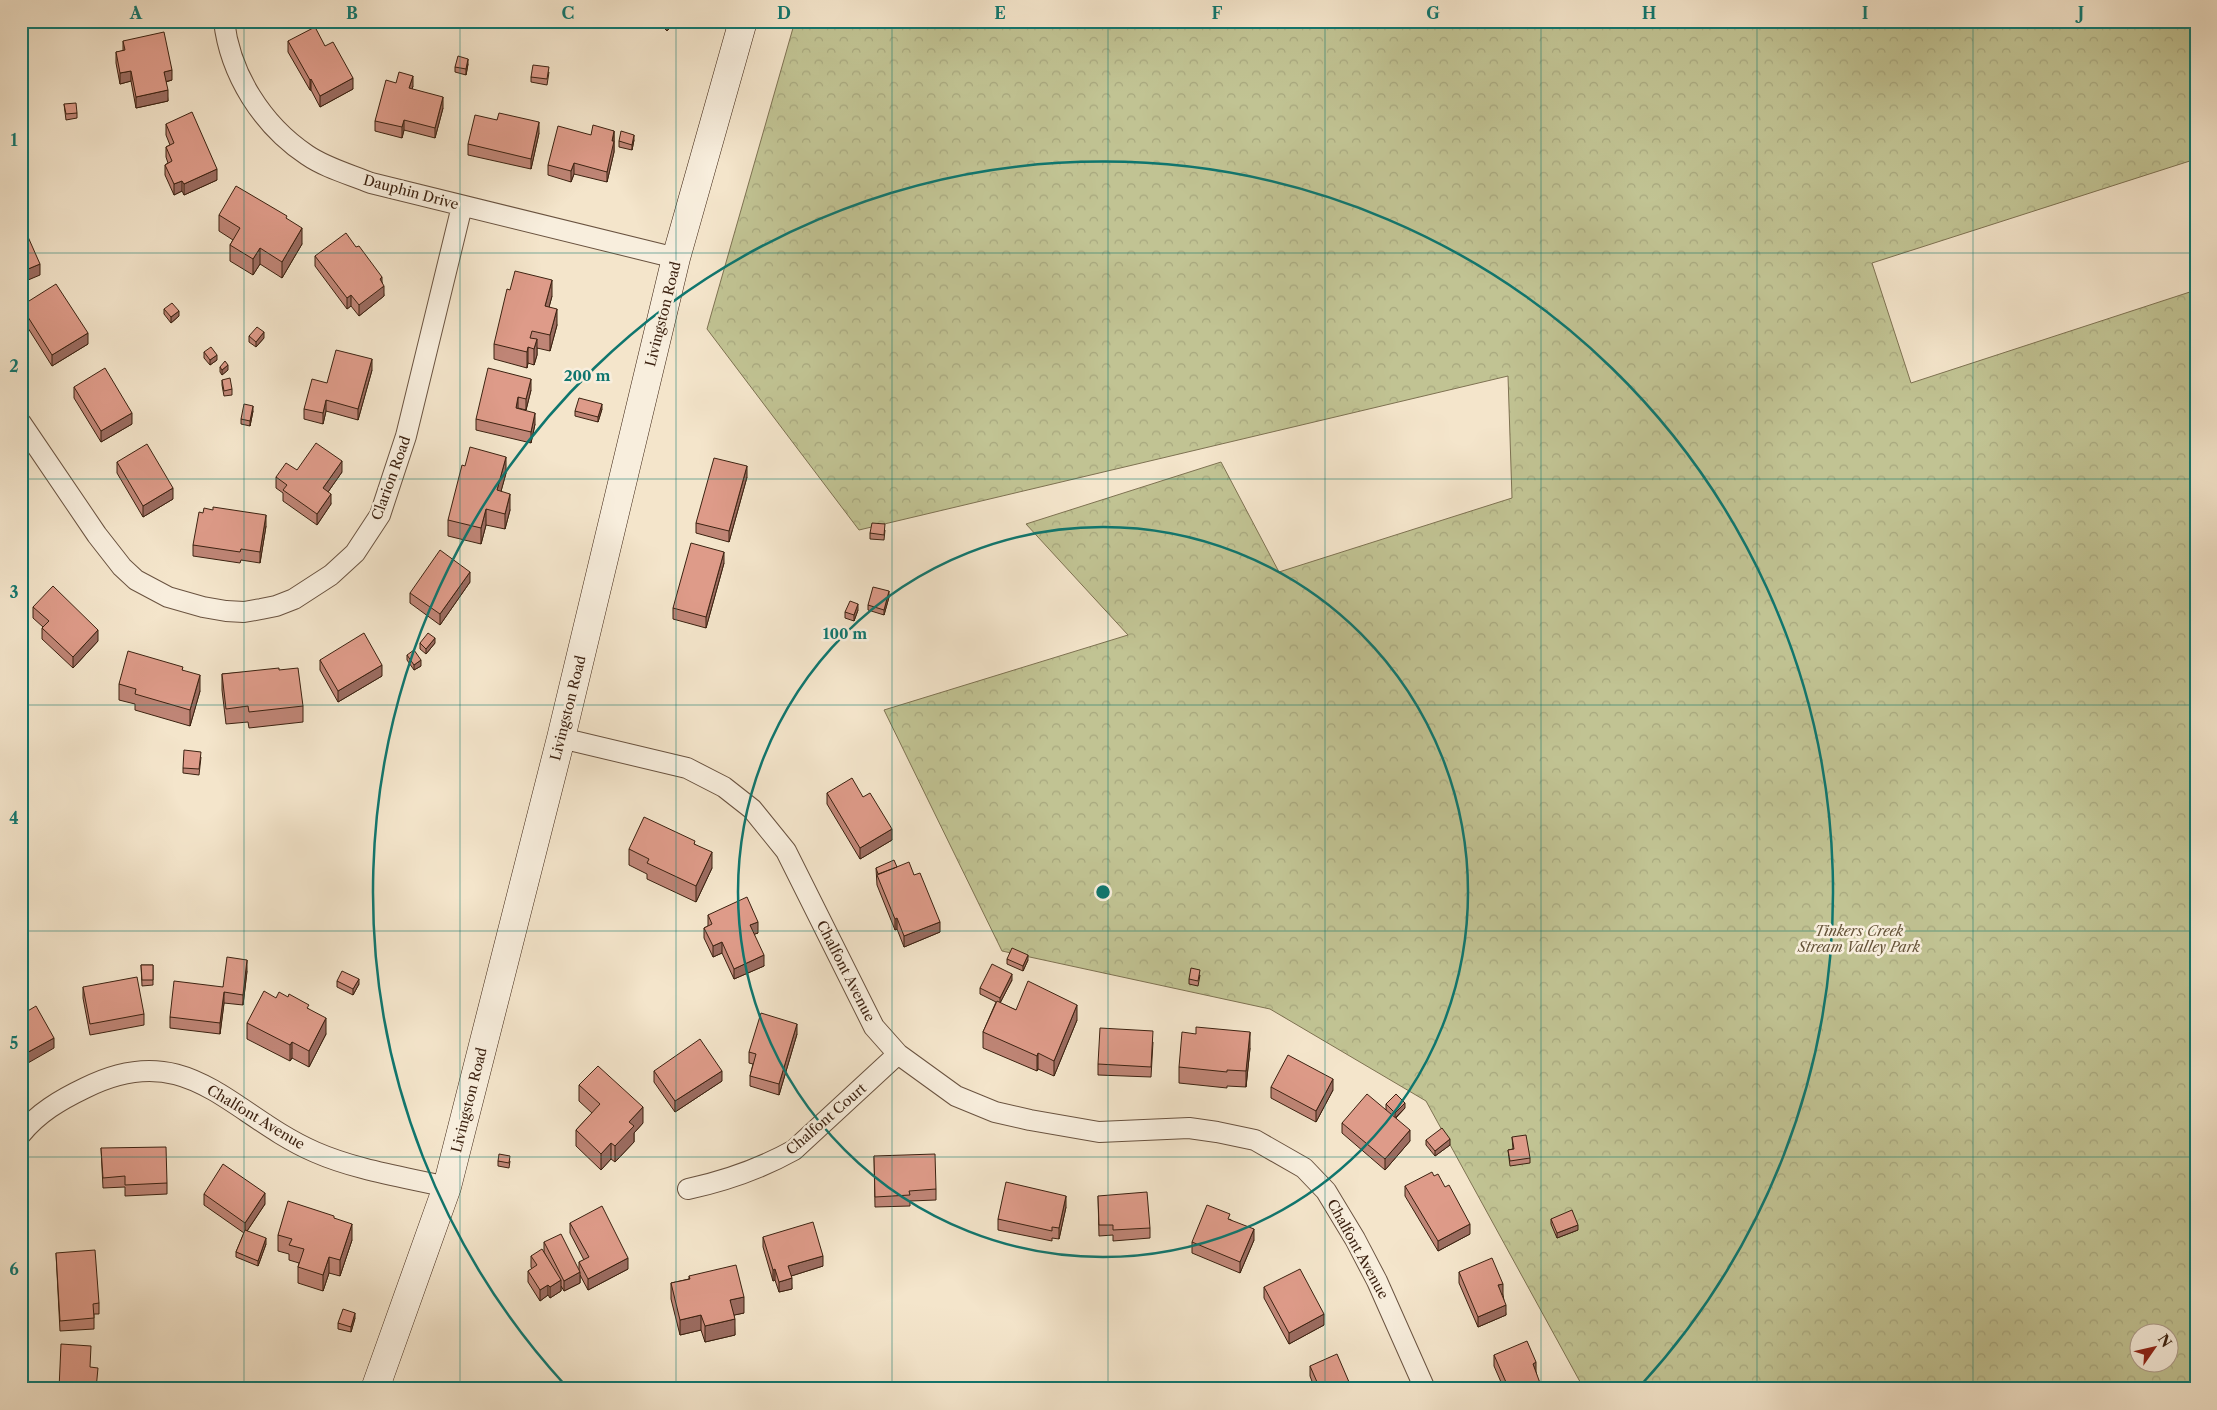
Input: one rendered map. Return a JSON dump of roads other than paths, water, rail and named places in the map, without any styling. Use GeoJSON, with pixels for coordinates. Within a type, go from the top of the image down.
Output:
{"type":"FeatureCollection","features":[{"type":"Feature","properties":{"kind":"main road","name":"Livingston Road"},"geometry":{"type":"LineString","coordinates":[[375,1389],[447,1187],[561,738],[676,258],[743,21]]}},
{"type":"Feature","properties":{"kind":"street","name":"Dauphin Drive"},"geometry":{"type":"LineString","coordinates":[[224,21],[231,59],[240,79],[264,114],[306,154],[325,165],[371,183],[676,258]]}},
{"type":"Feature","properties":{"kind":"street","name":"Clarion Road"},"geometry":{"type":"LineString","coordinates":[[21,423],[97,535],[122,567],[136,580],[168,597],[203,607],[226,610],[244,612],[276,606],[294,599],[331,575],[355,553],[380,515],[406,436],[462,206]]}},
{"type":"Feature","properties":{"kind":"street","name":"Chalfont Avenue"},"geometry":{"type":"LineString","coordinates":[[561,738],[687,768],[724,787],[752,809],[786,851],[874,1027],[898,1054],[956,1096],[995,1112],[1099,1132],[1189,1128],[1218,1132],[1255,1140],[1304,1168],[1326,1191],[1355,1239],[1377,1281],[1425,1389]]}},
{"type":"Feature","properties":{"kind":"street","name":"Chalfont Court"},"geometry":{"type":"LineString","coordinates":[[688,1190],[739,1176],[794,1150],[898,1054]]}},
{"type":"Feature","properties":{"kind":"street","name":"Chalfont Avenue"},"geometry":{"type":"LineString","coordinates":[[21,1134],[44,1110],[101,1080],[138,1070],[163,1071],[188,1078],[214,1089],[285,1136],[315,1152],[340,1161],[447,1187]]}},
{"type":"Feature","properties":{"kind":"park label","name":"Tinkers Creek Stream Valley Park"},"geometry":{"type":"Point","coordinates":[1859,940]}}]}
